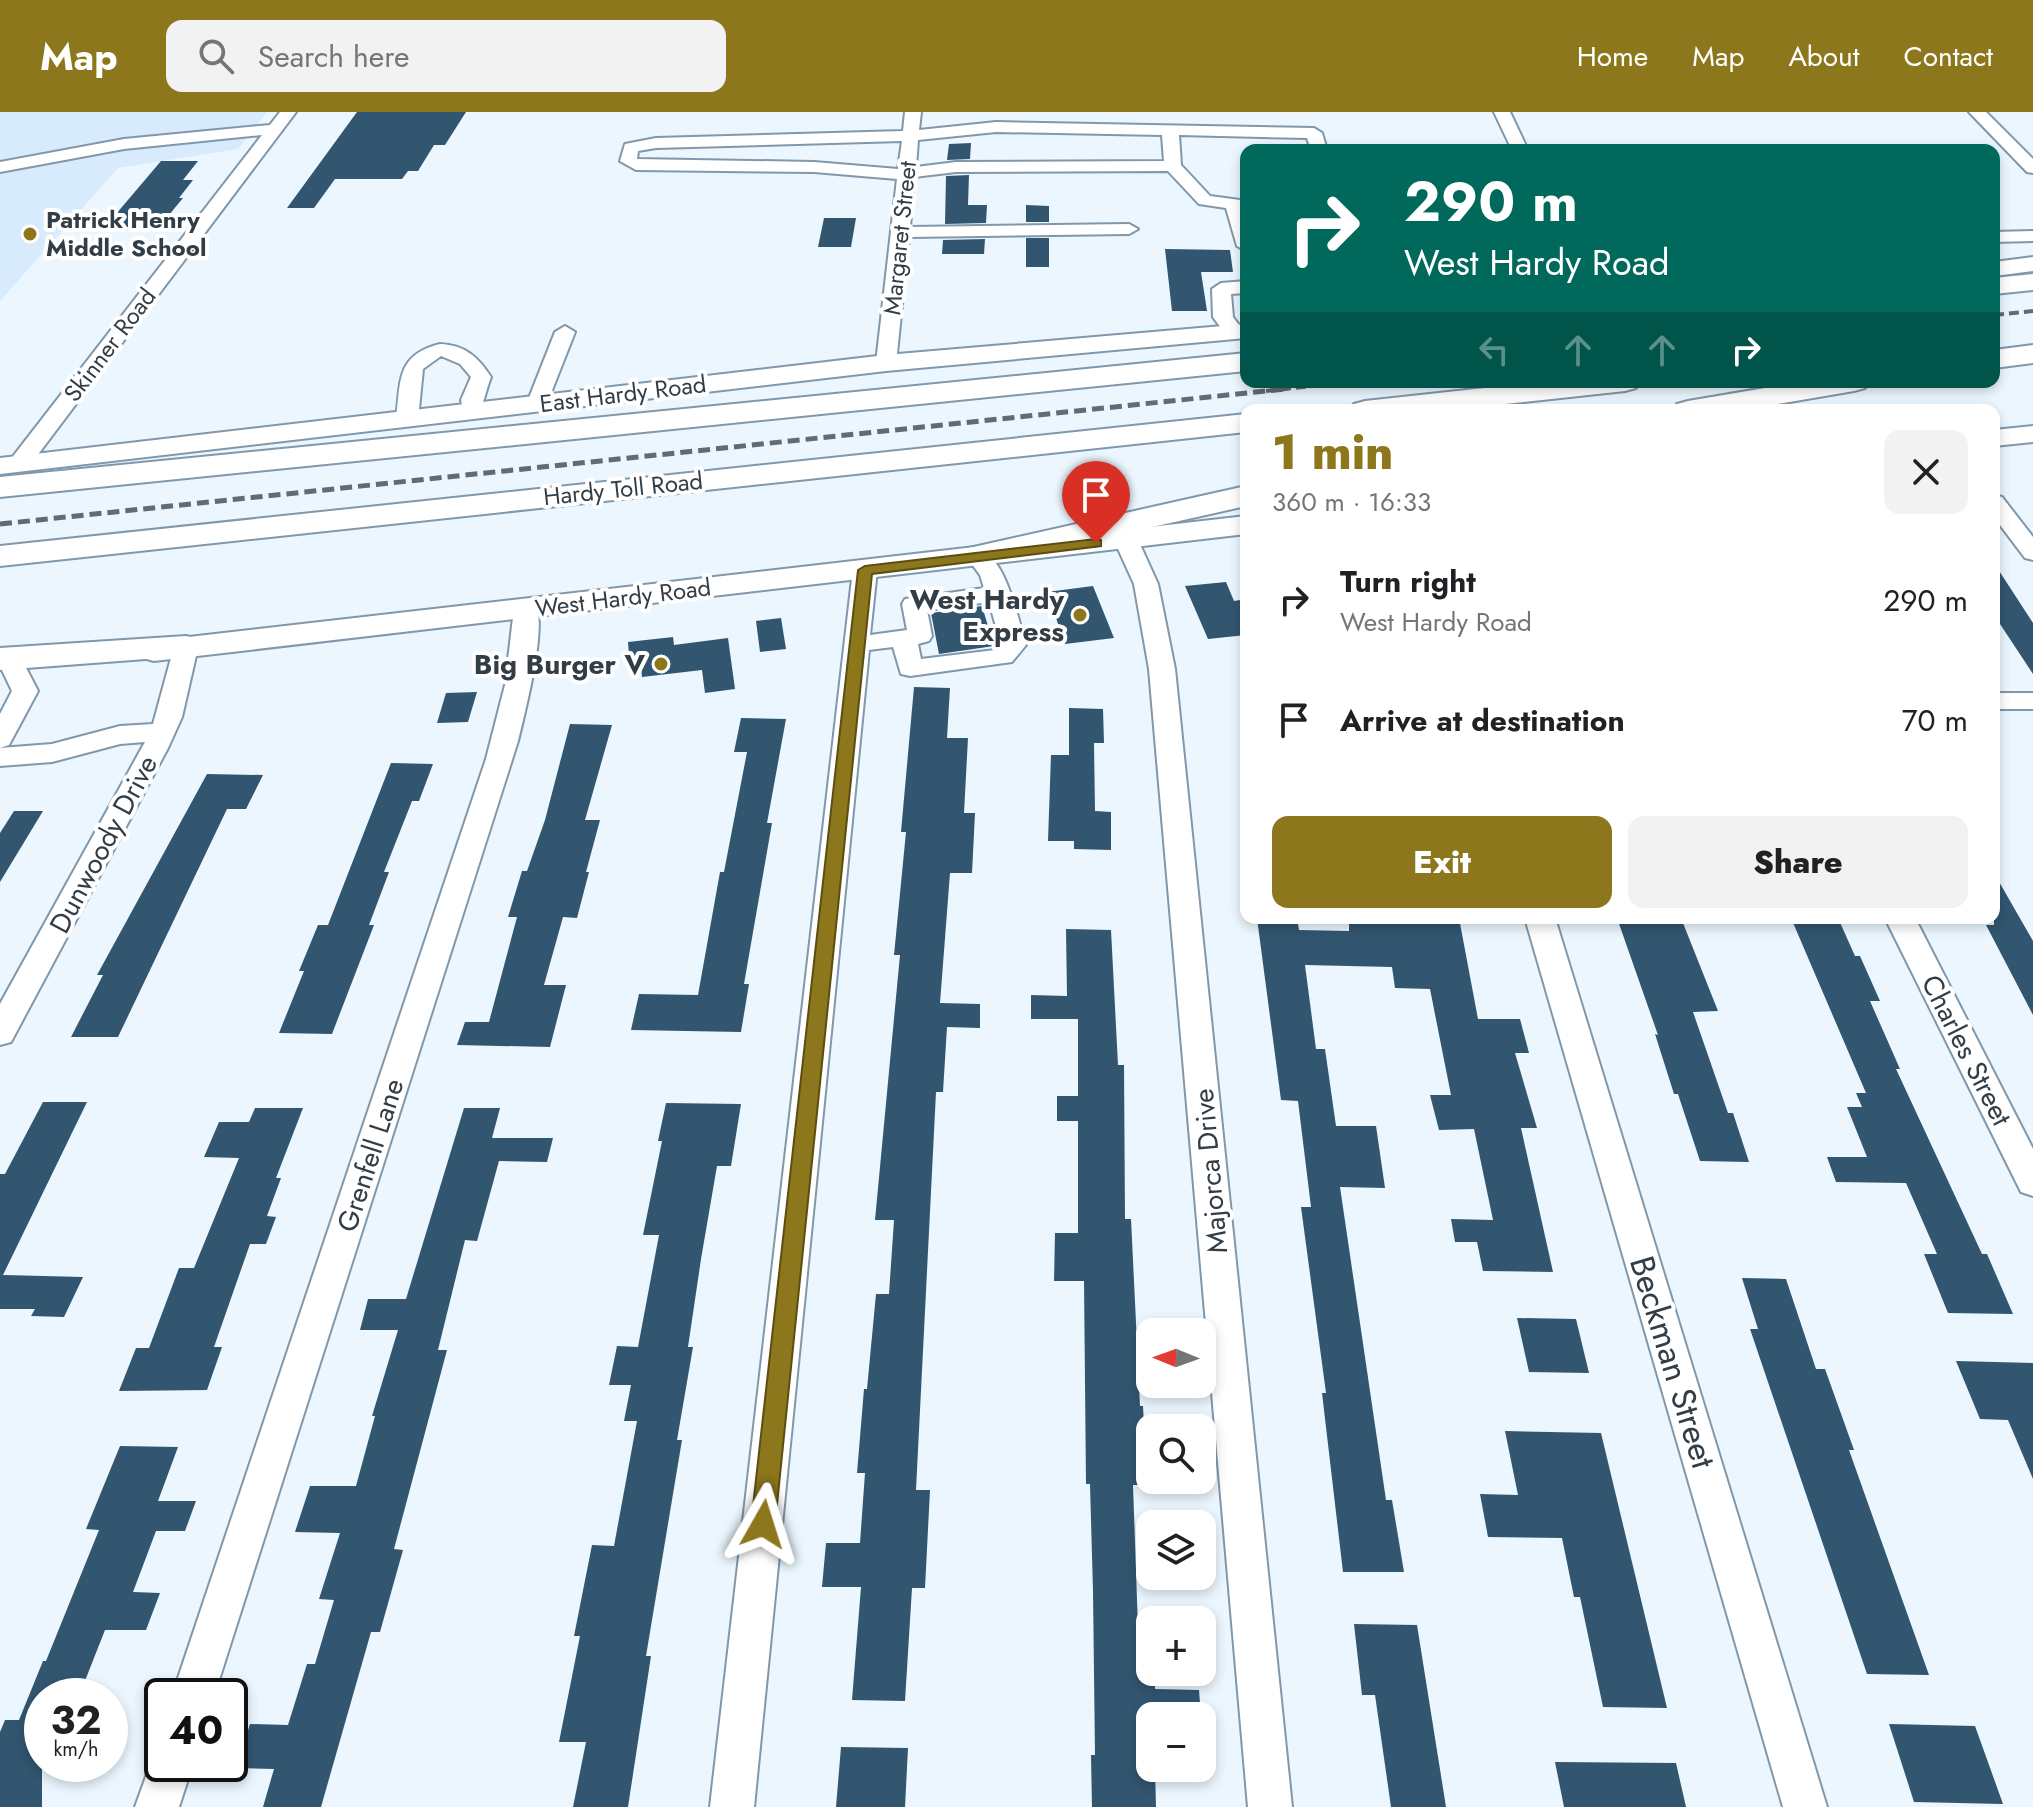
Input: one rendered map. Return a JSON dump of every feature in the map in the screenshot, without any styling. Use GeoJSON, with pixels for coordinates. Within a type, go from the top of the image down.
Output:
{"type":"FeatureCollection","features":[{"type":"Feature","properties":{"kind":"highway"},"geometry":{"type":"LineString","coordinates":[[2000,285],[2033,282]]}},
{"type":"Feature","properties":{"kind":"highway"},"geometry":{"type":"LineString","coordinates":[[483,410],[568,410],[1240,337]]}},
{"type":"Feature","properties":{"kind":"highway"},"geometry":{"type":"LineString","coordinates":[[2000,341],[2033,338]]}},
{"type":"Feature","properties":{"kind":"highway"},"geometry":{"type":"LineString","coordinates":[[2000,358],[2033,354]]}},
{"type":"Feature","properties":{"kind":"highway"},"geometry":{"type":"LineString","coordinates":[[6,472],[1240,363]]}},
{"type":"Feature","properties":{"kind":"highway"},"geometry":{"type":"LineString","coordinates":[[1421,404],[1569,388]]}},
{"type":"Feature","properties":{"kind":"highway"},"geometry":{"type":"LineString","coordinates":[[1724,404],[1818,388]]}},
{"type":"Feature","properties":{"kind":"highway","name":"Hardy Toll Road"},"geometry":{"type":"LineString","coordinates":[[0,556],[1240,424]]}},
{"type":"Feature","properties":{"kind":"highway"},"geometry":{"type":"LineString","coordinates":[[978,556],[1240,497]]}},
{"type":"Feature","properties":{"kind":"highway"},"geometry":{"type":"LineString","coordinates":[[5,666],[186,647]]}},
{"type":"Feature","properties":{"kind":"main road"},"geometry":{"type":"LineString","coordinates":[[2000,268],[2033,264]]}},
{"type":"Feature","properties":{"kind":"main road","name":"East Hardy Road"},"geometry":{"type":"LineString","coordinates":[[6,472],[407,419],[886,363],[1240,337]]}},
{"type":"Feature","properties":{"kind":"main road"},"geometry":{"type":"LineString","coordinates":[[2000,437],[2033,434]]}},
{"type":"Feature","properties":{"kind":"main road","name":"West Hardy Road"},"geometry":{"type":"LineString","coordinates":[[186,647],[1240,526]]}},
{"type":"Feature","properties":{"kind":"street","name":"Skinner Road"},"geometry":{"type":"LineString","coordinates":[[6,472],[288,112]]}},
{"type":"Feature","properties":{"kind":"street","name":"Margaret Street"},"geometry":{"type":"LineString","coordinates":[[886,363],[913,112]]}},
{"type":"Feature","properties":{"kind":"street"},"geometry":{"type":"LineString","coordinates":[[1502,112],[1517,144]]}},
{"type":"Feature","properties":{"kind":"street"},"geometry":{"type":"LineString","coordinates":[[1977,112],[2033,168]]}},
{"type":"Feature","properties":{"kind":"street"},"geometry":{"type":"LineString","coordinates":[[1234,114],[1234,132]]}},
{"type":"Feature","properties":{"kind":"street"},"geometry":{"type":"LineString","coordinates":[[1240,225],[1234,204],[1205,200],[1173,166],[1104,140],[996,127],[911,135],[656,143],[631,147],[628,155],[628,161],[636,165],[814,167],[907,174],[956,167],[1104,140],[1170,130],[1314,133],[1317,144]]}},
{"type":"Feature","properties":{"kind":"street"},"geometry":{"type":"LineString","coordinates":[[0,167],[124,144],[275,129]]}},
{"type":"Feature","properties":{"kind":"street"},"geometry":{"type":"LineString","coordinates":[[1170,130],[1173,166]]}},
{"type":"Feature","properties":{"kind":"street"},"geometry":{"type":"LineString","coordinates":[[900,232],[1129,229]]}},
{"type":"Feature","properties":{"kind":"street"},"geometry":{"type":"LineString","coordinates":[[2000,237],[2033,236]]}},
{"type":"Feature","properties":{"kind":"street"},"geometry":{"type":"LineString","coordinates":[[1240,287],[1221,289],[1223,317],[1240,335]]}},
{"type":"Feature","properties":{"kind":"street"},"geometry":{"type":"LineString","coordinates":[[537,403],[565,332]]}},
{"type":"Feature","properties":{"kind":"street"},"geometry":{"type":"LineString","coordinates":[[407,419],[413,368],[433,352],[457,352],[474,365],[481,377],[472,399],[483,410]]}},
{"type":"Feature","properties":{"kind":"street"},"geometry":{"type":"LineString","coordinates":[[2000,510],[2033,553]]}},
{"type":"Feature","properties":{"kind":"street","name":"Majorca Drive"},"geometry":{"type":"LineString","coordinates":[[1126,540],[1146,584],[1163,683],[1270,1807]]}},
{"type":"Feature","properties":{"kind":"street"},"geometry":{"type":"LineString","coordinates":[[904,638],[910,668],[1003,657],[1014,645],[992,574],[978,556]]}},
{"type":"Feature","properties":{"kind":"street"},"geometry":{"type":"LineString","coordinates":[[732,1807],[865,570]]}},
{"type":"Feature","properties":{"kind":"street"},"geometry":{"type":"LineString","coordinates":[[859,644],[920,636],[914,604],[998,594]]}},
{"type":"Feature","properties":{"kind":"street","name":"Grenfell Lane"},"geometry":{"type":"LineString","coordinates":[[199,1678],[515,707],[522,668],[526,609]]}},
{"type":"Feature","properties":{"kind":"street","name":"Dunwoody Drive"},"geometry":{"type":"LineString","coordinates":[[0,1033],[162,732],[186,647]]}},
{"type":"Feature","properties":{"kind":"street"},"geometry":{"type":"LineString","coordinates":[[0,739],[25,691],[5,666]]}},
{"type":"Feature","properties":{"kind":"street"},"geometry":{"type":"LineString","coordinates":[[2000,701],[2033,701]]}},
{"type":"Feature","properties":{"kind":"street"},"geometry":{"type":"LineString","coordinates":[[0,757],[52,753],[120,735],[162,732]]}},
{"type":"Feature","properties":{"kind":"street","name":"Beckman Street"},"geometry":{"type":"LineString","coordinates":[[1542,924],[1805,1807]]}},
{"type":"Feature","properties":{"kind":"street","name":"Charles Street"},"geometry":{"type":"LineString","coordinates":[[1903,924],[2033,1182]]}},
{"type":"Feature","properties":{"kind":"street"},"geometry":{"type":"LineString","coordinates":[[157,1807],[165,1782]]}},
{"type":"Feature","properties":{"kind":"shaded area","name":"Patrick Henry Middle School"},"geometry":{"type":"Polygon","coordinates":[[[0,112],[267,112],[238,149],[118,168],[0,301],[0,112]]]}},
{"type":"Feature","properties":{"kind":"building"},"geometry":{"type":"Polygon","coordinates":[[[357,112],[466,112],[445,145],[434,145],[418,171],[408,171],[402,179],[335,179],[314,208],[287,208],[357,112]]]}},
{"type":"Feature","properties":{"kind":"building"},"geometry":{"type":"Polygon","coordinates":[[[971,143],[970,159],[947,160],[949,144],[971,143]]]}},
{"type":"Feature","properties":{"kind":"building"},"geometry":{"type":"Polygon","coordinates":[[[161,161],[198,161],[183,180],[193,180],[179,198],[183,198],[159,227],[105,227],[161,161]]]}},
{"type":"Feature","properties":{"kind":"building"},"geometry":{"type":"Polygon","coordinates":[[[969,175],[968,205],[987,205],[986,223],[945,224],[946,176],[969,175]]]}},
{"type":"Feature","properties":{"kind":"building"},"geometry":{"type":"Polygon","coordinates":[[[1026,205],[1049,206],[1049,222],[1026,222],[1026,205]]]}},
{"type":"Feature","properties":{"kind":"building"},"geometry":{"type":"Polygon","coordinates":[[[824,218],[856,218],[851,247],[818,247],[824,218]]]}},
{"type":"Feature","properties":{"kind":"building"},"geometry":{"type":"Polygon","coordinates":[[[1026,238],[1049,238],[1049,267],[1026,267],[1026,238]]]}},
{"type":"Feature","properties":{"kind":"building"},"geometry":{"type":"Polygon","coordinates":[[[985,239],[984,254],[942,254],[943,240],[985,239]]]}},
{"type":"Feature","properties":{"kind":"building"},"geometry":{"type":"Polygon","coordinates":[[[1165,249],[1230,250],[1233,272],[1201,272],[1207,311],[1172,311],[1165,249]]]}},
{"type":"Feature","properties":{"kind":"building"},"geometry":{"type":"Polygon","coordinates":[[[2000,572],[2033,623],[2033,674],[2000,624],[2000,572]]]}},
{"type":"Feature","properties":{"kind":"building"},"geometry":{"type":"Polygon","coordinates":[[[1226,582],[1234,601],[1240,600],[1240,636],[1208,639],[1185,586],[1226,582]]]}},
{"type":"Feature","properties":{"kind":"building","name":"West Hardy Express"},"geometry":{"type":"Polygon","coordinates":[[[1093,586],[1114,638],[1065,644],[1047,592],[1093,586]]]}},
{"type":"Feature","properties":{"kind":"building"},"geometry":{"type":"Polygon","coordinates":[[[982,606],[994,646],[939,654],[931,613],[982,606]]]}},
{"type":"Feature","properties":{"kind":"building"},"geometry":{"type":"Polygon","coordinates":[[[781,618],[786,649],[760,652],[756,621],[781,618]]]}},
{"type":"Feature","properties":{"kind":"building"},"geometry":{"type":"Polygon","coordinates":[[[673,637],[674,645],[728,638],[735,689],[705,693],[702,670],[642,677],[641,666],[630,668],[628,642],[673,637]]]}},
{"type":"Feature","properties":{"kind":"building"},"geometry":{"type":"Polygon","coordinates":[[[914,687],[950,688],[947,738],[968,738],[964,813],[975,813],[972,873],[950,873],[940,1003],[980,1004],[980,1028],[947,1027],[943,1092],[936,1092],[916,1490],[930,1490],[925,1588],[912,1588],[905,1701],[852,1700],[861,1587],[822,1587],[826,1543],[860,1543],[865,1473],[857,1473],[864,1389],[867,1389],[876,1294],[889,1294],[894,1220],[875,1220],[900,955],[894,955],[906,832],[901,832],[914,687]]]}},
{"type":"Feature","properties":{"kind":"building"},"geometry":{"type":"Polygon","coordinates":[[[477,692],[468,722],[437,723],[446,693],[477,692]]]}},
{"type":"Feature","properties":{"kind":"building"},"geometry":{"type":"Polygon","coordinates":[[[1069,708],[1103,709],[1104,743],[1094,743],[1095,811],[1111,812],[1111,850],[1074,849],[1074,841],[1048,841],[1051,755],[1069,755],[1069,708]]]}},
{"type":"Feature","properties":{"kind":"building"},"geometry":{"type":"Polygon","coordinates":[[[741,718],[786,719],[767,823],[772,823],[744,984],[749,984],[741,1032],[631,1030],[639,994],[698,995],[720,872],[724,872],[747,752],[734,752],[741,718]]]}},
{"type":"Feature","properties":{"kind":"building"},"geometry":{"type":"Polygon","coordinates":[[[570,724],[612,725],[585,820],[600,820],[577,918],[563,917],[544,985],[566,985],[550,1047],[457,1045],[465,1022],[489,1022],[517,917],[508,917],[522,871],[527,871],[545,820],[570,724]]]}},
{"type":"Feature","properties":{"kind":"building"},"geometry":{"type":"Polygon","coordinates":[[[391,763],[433,764],[419,801],[412,801],[384,872],[389,872],[369,925],[374,925],[332,1034],[279,1033],[304,971],[299,971],[318,925],[328,925],[391,763]]]}},
{"type":"Feature","properties":{"kind":"building"},"geometry":{"type":"Polygon","coordinates":[[[207,774],[263,775],[246,809],[227,809],[118,1037],[71,1037],[103,975],[97,975],[207,774]]]}},
{"type":"Feature","properties":{"kind":"building"},"geometry":{"type":"Polygon","coordinates":[[[14,811],[43,811],[0,882],[0,833],[14,811]]]}},
{"type":"Feature","properties":{"kind":"building"},"geometry":{"type":"Polygon","coordinates":[[[2000,883],[2033,941],[2033,1015],[1986,925],[2000,924],[2000,883]]]}},
{"type":"Feature","properties":{"kind":"building"},"geometry":{"type":"Polygon","coordinates":[[[1258,924],[1298,924],[1299,930],[1349,931],[1349,924],[1460,924],[1478,1019],[1520,1019],[1529,1053],[1515,1053],[1537,1128],[1521,1128],[1553,1272],[1483,1271],[1477,1242],[1455,1242],[1451,1219],[1493,1220],[1474,1129],[1439,1130],[1430,1095],[1451,1095],[1430,989],[1395,988],[1392,967],[1305,965],[1316,1049],[1325,1049],[1336,1126],[1376,1126],[1385,1188],[1340,1187],[1386,1500],[1392,1500],[1404,1572],[1343,1572],[1322,1393],[1326,1393],[1301,1207],[1311,1207],[1298,1101],[1281,1100],[1258,924]]]}},
{"type":"Feature","properties":{"kind":"building"},"geometry":{"type":"Polygon","coordinates":[[[1619,924],[1683,924],[1718,1011],[1693,1012],[1728,1113],[1733,1113],[1749,1162],[1700,1161],[1678,1094],[1674,1094],[1655,1034],[1658,1035],[1619,924]]]}},
{"type":"Feature","properties":{"kind":"building"},"geometry":{"type":"Polygon","coordinates":[[[1794,924],[1841,924],[1855,956],[1860,956],[1880,1001],[1870,1001],[1900,1069],[1896,1069],[2013,1314],[1948,1313],[1924,1254],[1937,1254],[1906,1183],[1836,1182],[1827,1157],[1867,1157],[1847,1107],[1862,1107],[1856,1093],[1866,1093],[1794,924]]]}},
{"type":"Feature","properties":{"kind":"building"},"geometry":{"type":"Polygon","coordinates":[[[1066,929],[1111,930],[1118,1065],[1124,1065],[1125,1219],[1131,1219],[1136,1398],[1140,1398],[1143,1414],[1136,1414],[1136,1485],[1133,1485],[1137,1606],[1136,1686],[1199,1690],[1200,1702],[1136,1702],[1136,1782],[1155,1782],[1156,1807],[1092,1807],[1091,1755],[1095,1755],[1093,1591],[1090,1484],[1086,1484],[1084,1281],[1054,1281],[1055,1233],[1078,1233],[1078,1121],[1057,1121],[1057,1096],[1078,1096],[1078,1019],[1031,1019],[1031,995],[1067,996],[1066,929]]]}},
{"type":"Feature","properties":{"kind":"building"},"geometry":{"type":"Polygon","coordinates":[[[43,1102],[87,1102],[3,1275],[83,1277],[64,1317],[31,1316],[35,1309],[0,1309],[0,1174],[5,1174],[43,1102]]]}},
{"type":"Feature","properties":{"kind":"building"},"geometry":{"type":"Polygon","coordinates":[[[666,1103],[741,1104],[731,1166],[717,1166],[701,1259],[688,1347],[693,1347],[677,1440],[682,1440],[646,1656],[651,1656],[628,1807],[573,1807],[586,1742],[559,1742],[580,1636],[574,1636],[592,1545],[614,1546],[637,1421],[624,1421],[631,1385],[609,1385],[617,1346],[638,1347],[659,1235],[643,1235],[662,1141],[658,1141],[666,1103]]]}},
{"type":"Feature","properties":{"kind":"building"},"geometry":{"type":"Polygon","coordinates":[[[255,1108],[303,1108],[276,1178],[281,1178],[267,1216],[276,1217],[266,1244],[250,1244],[214,1347],[222,1347],[207,1390],[119,1391],[136,1348],[149,1348],[179,1268],[194,1268],[239,1158],[204,1157],[219,1122],[249,1122],[255,1108]]]}},
{"type":"Feature","properties":{"kind":"building"},"geometry":{"type":"Polygon","coordinates":[[[464,1108],[500,1108],[492,1138],[553,1138],[547,1162],[499,1161],[477,1241],[465,1240],[438,1350],[447,1350],[394,1549],[403,1550],[380,1632],[371,1632],[321,1807],[263,1807],[274,1769],[248,1768],[250,1724],[288,1725],[307,1664],[315,1664],[334,1600],[319,1599],[340,1533],[295,1532],[310,1486],[356,1486],[375,1416],[372,1416],[398,1330],[360,1330],[368,1299],[406,1299],[464,1108]]]}},
{"type":"Feature","properties":{"kind":"building"},"geometry":{"type":"Polygon","coordinates":[[[1742,1278],[1786,1279],[1816,1369],[1825,1369],[1854,1450],[1849,1450],[1929,1675],[1867,1674],[1750,1329],[1758,1329],[1742,1278]]]}},
{"type":"Feature","properties":{"kind":"building"},"geometry":{"type":"Polygon","coordinates":[[[1517,1318],[1576,1319],[1589,1373],[1529,1372],[1517,1318]]]}},
{"type":"Feature","properties":{"kind":"building"},"geometry":{"type":"Polygon","coordinates":[[[1956,1361],[2033,1363],[2033,1479],[2008,1420],[1980,1419],[1956,1361]]]}},
{"type":"Feature","properties":{"kind":"building"},"geometry":{"type":"Polygon","coordinates":[[[1505,1431],[1601,1433],[1667,1708],[1603,1707],[1580,1597],[1574,1597],[1562,1538],[1488,1537],[1480,1494],[1518,1495],[1505,1431]]]}},
{"type":"Feature","properties":{"kind":"building"},"geometry":{"type":"Polygon","coordinates":[[[120,1446],[178,1447],[158,1501],[196,1501],[185,1531],[156,1531],[133,1592],[160,1593],[146,1630],[105,1630],[86,1678],[36,1678],[43,1661],[46,1661],[99,1530],[86,1529],[120,1446]]]}},
{"type":"Feature","properties":{"kind":"building"},"geometry":{"type":"Polygon","coordinates":[[[1354,1624],[1417,1625],[1446,1807],[1391,1807],[1375,1695],[1362,1695],[1354,1624]]]}},
{"type":"Feature","properties":{"kind":"building"},"geometry":{"type":"Polygon","coordinates":[[[24,1708],[24,1782],[42,1782],[42,1807],[0,1807],[0,1732],[5,1720],[19,1720],[24,1708]]]}},
{"type":"Feature","properties":{"kind":"building"},"geometry":{"type":"Polygon","coordinates":[[[1889,1724],[1975,1726],[2003,1804],[1914,1802],[1889,1724]]]}},
{"type":"Feature","properties":{"kind":"building"},"geometry":{"type":"Polygon","coordinates":[[[841,1747],[908,1748],[905,1807],[836,1807],[841,1747]]]}},
{"type":"Feature","properties":{"kind":"building"},"geometry":{"type":"Polygon","coordinates":[[[1555,1762],[1676,1763],[1686,1807],[1564,1807],[1555,1762]]]}},
{"type":"Feature","properties":{"kind":"railway"},"geometry":{"type":"LineString","coordinates":[[2000,314],[2033,311]]}},
{"type":"Feature","properties":{"kind":"railway"},"geometry":{"type":"LineString","coordinates":[[1268,391],[1294,388]]}},
{"type":"Feature","properties":{"kind":"railway"},"geometry":{"type":"LineString","coordinates":[[1268,391],[1285,389]]}},
{"type":"Feature","properties":{"kind":"railway"},"geometry":{"type":"LineString","coordinates":[[0,524],[1268,391]]}},
{"type":"Feature","properties":{"kind":"place","name":"Patrick Henry Middle School"},"geometry":{"type":"Point","coordinates":[30,234]}},
{"type":"Feature","properties":{"kind":"place","name":"West Hardy Express"},"geometry":{"type":"Point","coordinates":[1080,615]}},
{"type":"Feature","properties":{"kind":"place","name":"Big Burger V"},"geometry":{"type":"Point","coordinates":[661,664]}},
{"type":"Feature","properties":{"kind":"route"},"geometry":{"type":"LineString","coordinates":[[763,1524],[865,570],[1096,543]]}}]}
